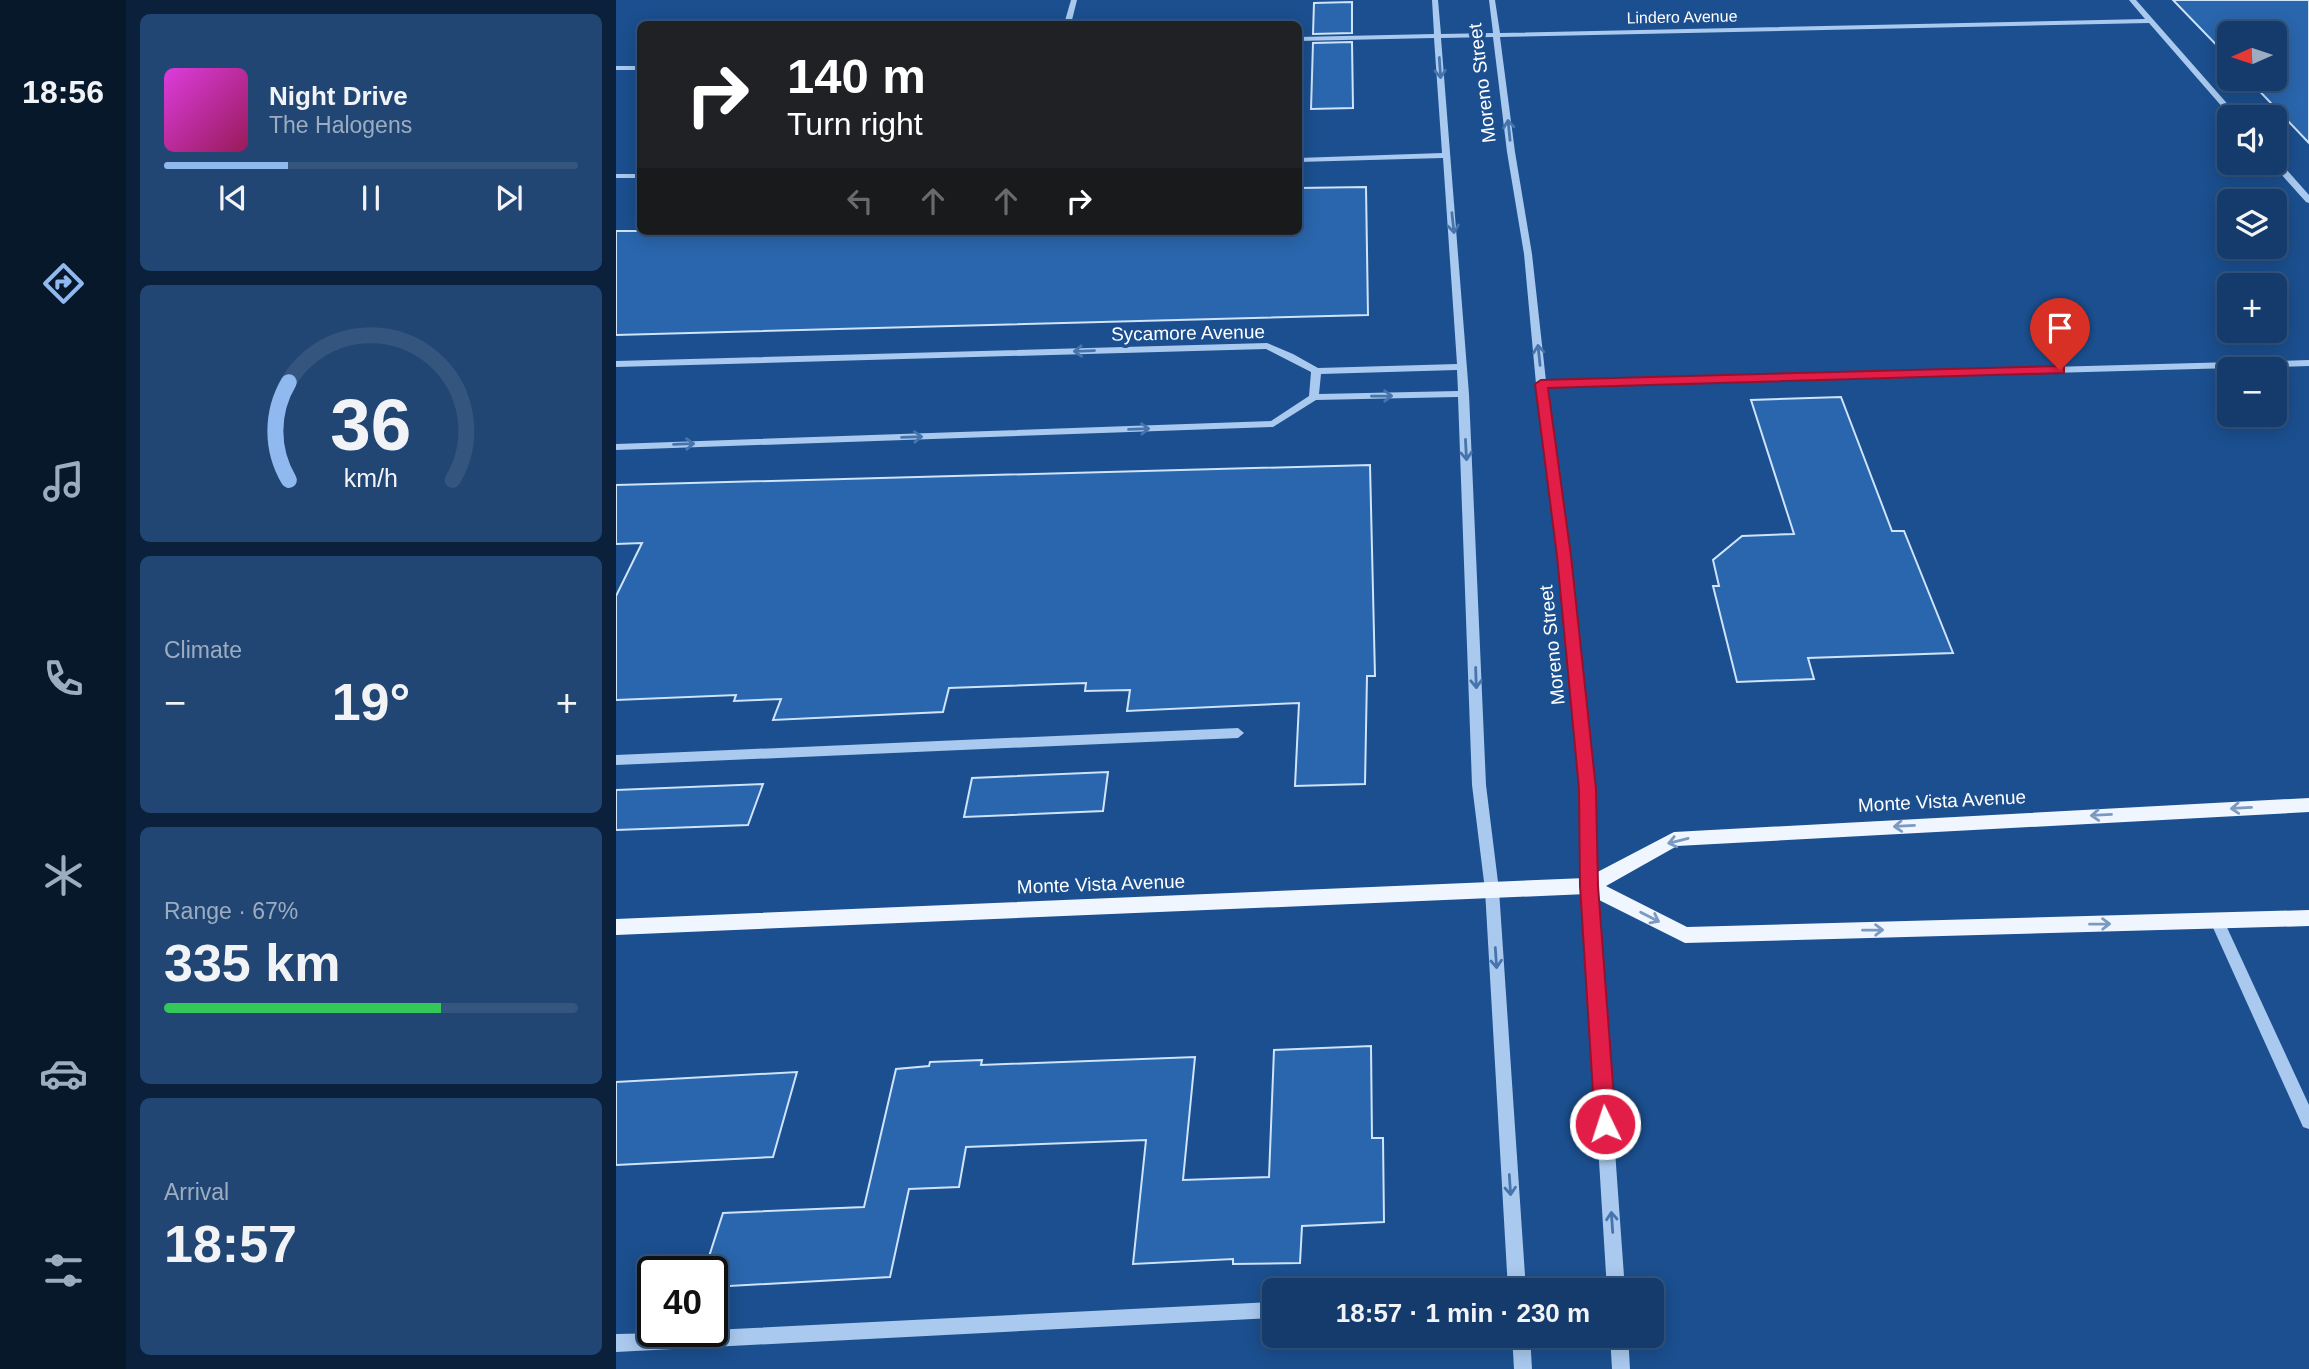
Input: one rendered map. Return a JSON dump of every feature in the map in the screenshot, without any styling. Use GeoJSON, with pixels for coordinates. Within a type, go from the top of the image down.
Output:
{"type":"FeatureCollection","features":[{"type":"Feature","properties":{"kind":"main road","name":"Monte Vista Avenue"},"geometry":{"type":"LineString","coordinates":[[616,927],[1589,886],[1674,839],[2309,805]]}},
{"type":"Feature","properties":{"kind":"main road","name":"Monte Vista Avenue"},"geometry":{"type":"LineString","coordinates":[[1589,886],[1685,935],[2309,918]]}},
{"type":"Feature","properties":{"kind":"street"},"geometry":{"type":"LineString","coordinates":[[1068,21],[1074,0]]}},
{"type":"Feature","properties":{"kind":"street","name":"Moreno Street"},"geometry":{"type":"LineString","coordinates":[[1435,0],[1464,394],[1479,785],[1492,890],[1516,1278]]}},
{"type":"Feature","properties":{"kind":"street","name":"Moreno Street"},"geometry":{"type":"LineString","coordinates":[[1492,0],[1511,152],[1528,254],[1541,384],[1564,556],[1587,789],[1589,886],[1615,1278]]}},
{"type":"Feature","properties":{"kind":"street"},"geometry":{"type":"LineString","coordinates":[[2132,0],[2224,105]]}},
{"type":"Feature","properties":{"kind":"street","name":"Lindero Avenue"},"geometry":{"type":"LineString","coordinates":[[1302,39],[2150,21]]}},
{"type":"Feature","properties":{"kind":"street"},"geometry":{"type":"LineString","coordinates":[[616,68],[637,68]]}},
{"type":"Feature","properties":{"kind":"street"},"geometry":{"type":"LineString","coordinates":[[1302,160],[1446,155]]}},
{"type":"Feature","properties":{"kind":"street"},"geometry":{"type":"LineString","coordinates":[[2287,175],[2309,200]]}},
{"type":"Feature","properties":{"kind":"street"},"geometry":{"type":"LineString","coordinates":[[616,176],[637,176]]}},
{"type":"Feature","properties":{"kind":"street"},"geometry":{"type":"LineString","coordinates":[[2299,189],[2309,188]]}},
{"type":"Feature","properties":{"kind":"street","name":"Sycamore Avenue"},"geometry":{"type":"LineString","coordinates":[[616,364],[1267,346],[1290,355],[1316,371]]}},
{"type":"Feature","properties":{"kind":"street"},"geometry":{"type":"LineString","coordinates":[[1541,384],[2309,363]]}},
{"type":"Feature","properties":{"kind":"street"},"geometry":{"type":"LineString","coordinates":[[1314,397],[1316,371],[1462,367]]}},
{"type":"Feature","properties":{"kind":"street"},"geometry":{"type":"LineString","coordinates":[[616,447],[1273,424],[1314,397],[1464,394]]}},
{"type":"Feature","properties":{"kind":"street"},"geometry":{"type":"LineString","coordinates":[[616,760],[1238,733]]}},
{"type":"Feature","properties":{"kind":"street"},"geometry":{"type":"LineString","coordinates":[[2217,921],[2309,1122]]}},
{"type":"Feature","properties":{"kind":"street"},"geometry":{"type":"LineString","coordinates":[[616,1343],[1262,1311]]}},
{"type":"Feature","properties":{"kind":"street"},"geometry":{"type":"LineString","coordinates":[[1522,1348],[1523,1369]]}},
{"type":"Feature","properties":{"kind":"street"},"geometry":{"type":"LineString","coordinates":[[1620,1348],[1621,1369]]}},
{"type":"Feature","properties":{"kind":"building"},"geometry":{"type":"Polygon","coordinates":[[[2173,0],[2309,0],[2309,143],[2287,120],[2287,105],[2273,105],[2259,91],[2287,91],[2287,21],[2217,21],[2217,46],[2173,0]]]}},
{"type":"Feature","properties":{"kind":"building"},"geometry":{"type":"Polygon","coordinates":[[[1352,2],[1352,33],[1313,34],[1314,3],[1352,2]]]}},
{"type":"Feature","properties":{"kind":"building"},"geometry":{"type":"Polygon","coordinates":[[[1352,42],[1353,108],[1311,109],[1313,43],[1352,42]]]}},
{"type":"Feature","properties":{"kind":"building"},"geometry":{"type":"Polygon","coordinates":[[[1366,187],[1368,315],[616,335],[616,231],[637,231],[637,235],[1302,235],[1302,188],[1366,187]]]}},
{"type":"Feature","properties":{"kind":"building"},"geometry":{"type":"Polygon","coordinates":[[[1841,397],[1892,531],[1904,531],[1953,653],[1808,658],[1814,679],[1737,682],[1713,586],[1719,586],[1713,560],[1742,536],[1794,534],[1751,400],[1841,397]]]}},
{"type":"Feature","properties":{"kind":"building"},"geometry":{"type":"Polygon","coordinates":[[[1370,465],[1375,676],[1367,676],[1365,784],[1295,786],[1299,703],[1127,711],[1130,690],[1085,691],[1086,683],[949,688],[943,712],[773,720],[781,699],[734,701],[736,695],[616,700],[616,596],[642,543],[616,544],[616,485],[1370,465]]]}},
{"type":"Feature","properties":{"kind":"building"},"geometry":{"type":"Polygon","coordinates":[[[1108,772],[1103,811],[964,817],[972,778],[1108,772]]]}},
{"type":"Feature","properties":{"kind":"building"},"geometry":{"type":"Polygon","coordinates":[[[763,784],[748,825],[616,830],[616,790],[763,784]]]}},
{"type":"Feature","properties":{"kind":"building"},"geometry":{"type":"Polygon","coordinates":[[[1371,1046],[1372,1138],[1383,1138],[1384,1222],[1302,1226],[1300,1263],[1233,1264],[1233,1259],[1133,1264],[1146,1140],[966,1147],[959,1187],[909,1189],[890,1277],[728,1286],[728,1256],[709,1256],[723,1213],[864,1207],[896,1069],[929,1066],[930,1062],[982,1060],[981,1065],[1195,1057],[1183,1180],[1269,1177],[1274,1050],[1371,1046]]]}},
{"type":"Feature","properties":{"kind":"building"},"geometry":{"type":"Polygon","coordinates":[[[797,1072],[773,1157],[616,1165],[616,1082],[797,1072]]]}},
{"type":"Feature","properties":{"kind":"route"},"geometry":{"type":"LineString","coordinates":[[1605,1124],[1589,886],[1587,789],[1564,556],[1541,384],[2060,370]]}}]}
